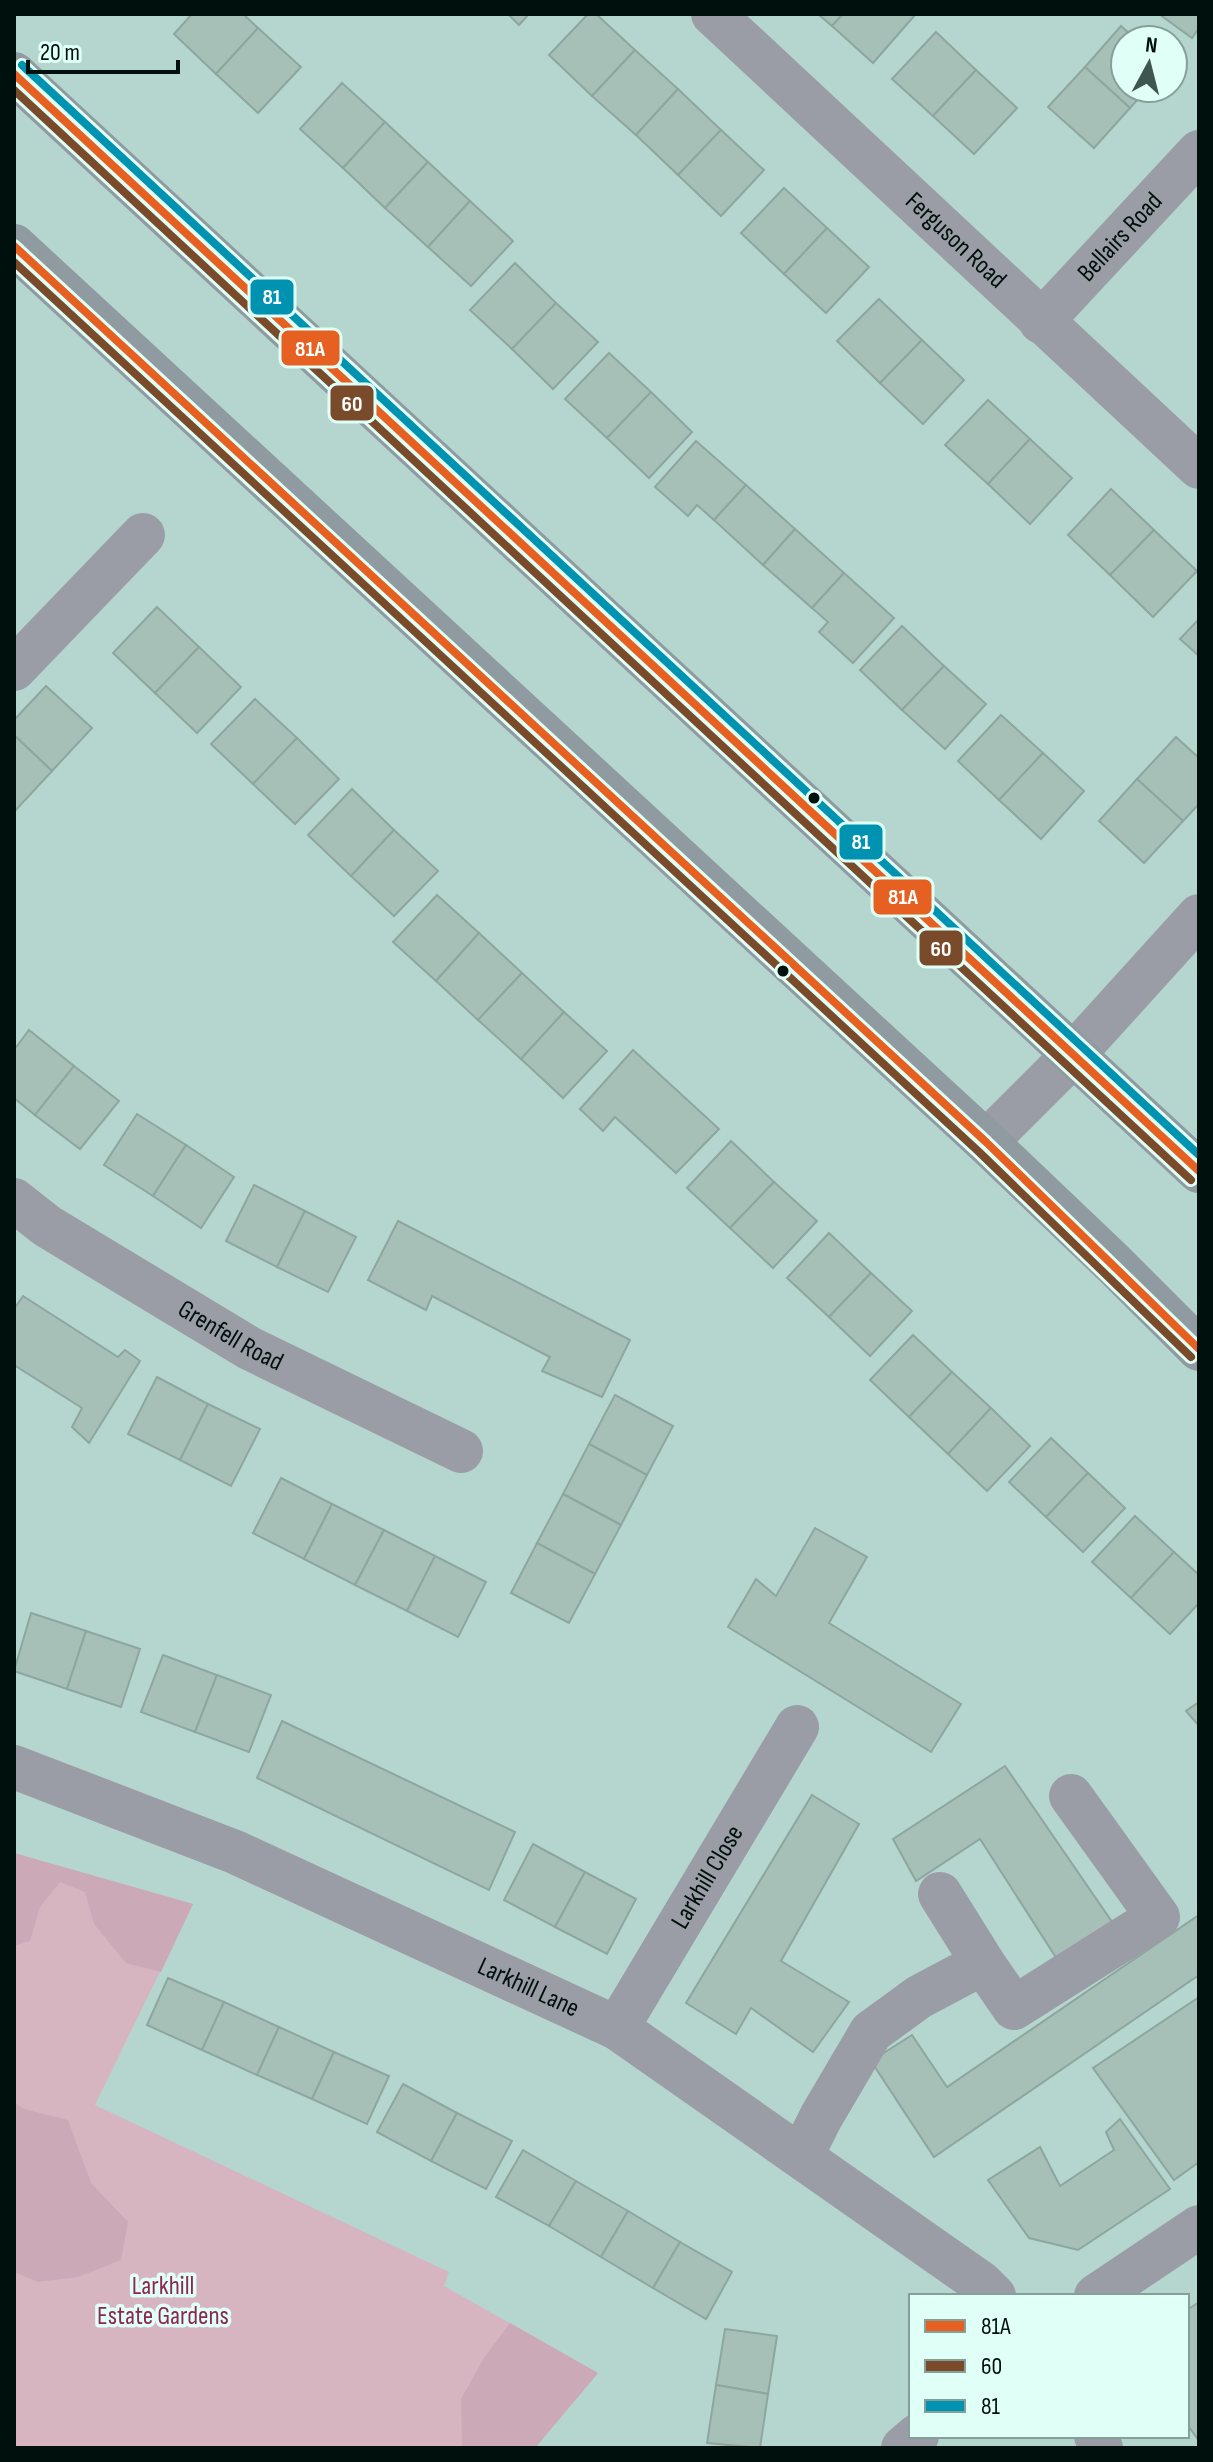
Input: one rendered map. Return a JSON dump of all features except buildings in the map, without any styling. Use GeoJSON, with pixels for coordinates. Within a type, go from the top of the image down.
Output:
{"type":"FeatureCollection","features":[{"type":"Feature","properties":{"kind":"highway"},"geometry":{"type":"LineString","coordinates":[[14,74],[1199,1171]]}},
{"type":"Feature","properties":{"kind":"highway"},"geometry":{"type":"LineString","coordinates":[[14,246],[986,1142],[1199,1349]]}},
{"type":"Feature","properties":{"kind":"street","name":"Ferguson Road"},"geometry":{"type":"LineString","coordinates":[[713,14],[1199,467]]}},
{"type":"Feature","properties":{"kind":"street","name":"Bellairs Road"},"geometry":{"type":"LineString","coordinates":[[1041,322],[1199,152]]}},
{"type":"Feature","properties":{"kind":"street"},"geometry":{"type":"LineString","coordinates":[[14,669],[143,535]]}},
{"type":"Feature","properties":{"kind":"street"},"geometry":{"type":"LineString","coordinates":[[986,1142],[1073,1055],[1199,916]]}},
{"type":"Feature","properties":{"kind":"street","name":"Grenfell Road"},"geometry":{"type":"LineString","coordinates":[[14,1200],[47,1226],[249,1348],[461,1451]]}},
{"type":"Feature","properties":{"kind":"street","name":"Larkhill Close"},"geometry":{"type":"LineString","coordinates":[[617,2028],[797,1727]]}},
{"type":"Feature","properties":{"kind":"street","name":"Larkhill Lane"},"geometry":{"type":"LineString","coordinates":[[14,1767],[235,1852],[617,2028],[802,2155],[992,2294]]}},
{"type":"Feature","properties":{"kind":"street"},"geometry":{"type":"LineString","coordinates":[[940,1894],[1014,2008],[1158,1917],[1071,1796]]}},
{"type":"Feature","properties":{"kind":"street"},"geometry":{"type":"LineString","coordinates":[[802,2155],[871,2032],[919,1997],[983,1963]]}},
{"type":"Feature","properties":{"kind":"street"},"geometry":{"type":"LineString","coordinates":[[1099,2294],[1199,2227]]}},
{"type":"Feature","properties":{"kind":"green space","name":"Larkhill Estate Gardens"},"geometry":{"type":"Polygon","coordinates":[[[14,1853],[193,1904],[95,2105],[449,2272],[444,2286],[598,2373],[535,2448],[14,2448],[14,1853]]]}},
{"type":"Feature","properties":{"kind":"shaded area"},"geometry":{"type":"Polygon","coordinates":[[[14,1853],[193,1904],[161,1972],[126,1963],[94,1924],[85,1892],[60,1882],[40,1907],[30,1941],[14,1946],[14,1853]]]}},
{"type":"Feature","properties":{"kind":"shaded area"},"geometry":{"type":"Polygon","coordinates":[[[14,2102],[24,2109],[68,2120],[91,2183],[128,2222],[121,2260],[78,2277],[38,2282],[14,2272],[14,2102]]]}},
{"type":"Feature","properties":{"kind":"shaded area"},"geometry":{"type":"Polygon","coordinates":[[[510,2323],[598,2373],[535,2448],[462,2448],[461,2399],[484,2358],[510,2323]]]}},
{"type":"Feature","properties":{"kind":"transit line","name":"81"},"geometry":{"type":"LineString","coordinates":[[22,65],[1199,1155]]}},
{"type":"Feature","properties":{"kind":"transit line","name":"81A"},"geometry":{"type":"LineString","coordinates":[[14,74],[1199,1171]]}},
{"type":"Feature","properties":{"kind":"transit line","name":"60"},"geometry":{"type":"LineString","coordinates":[[14,90],[1191,1180]]}},
{"type":"Feature","properties":{"kind":"transit line","name":"81A"},"geometry":{"type":"LineString","coordinates":[[14,246],[986,1142],[1199,1349]]}},
{"type":"Feature","properties":{"kind":"transit line","name":"60"},"geometry":{"type":"LineString","coordinates":[[14,262],[978,1151],[1191,1357]]}}]}
